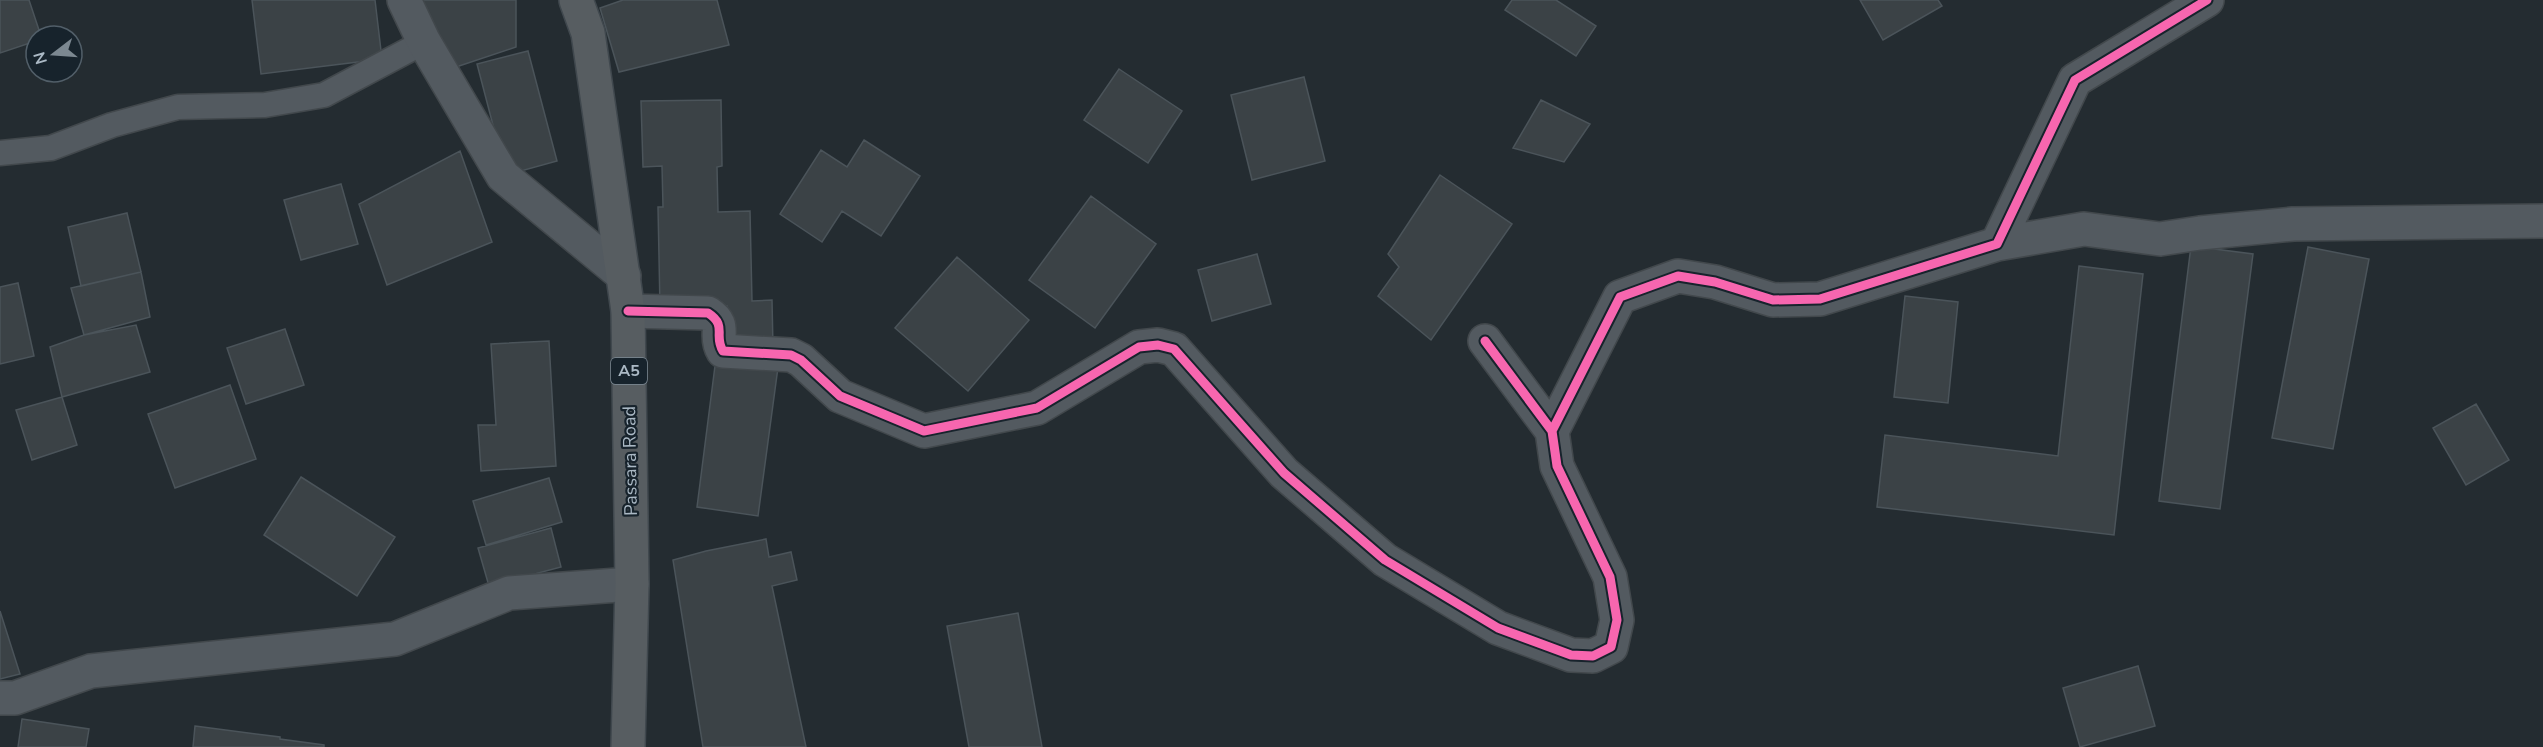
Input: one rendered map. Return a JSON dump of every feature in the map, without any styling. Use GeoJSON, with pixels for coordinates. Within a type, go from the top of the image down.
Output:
{"type":"FeatureCollection","features":[{"type":"Feature","properties":{"kind":"highway","name":"Passara Road"},"geometry":{"type":"LineString","coordinates":[[576,0],[588,33],[628,311],[632,584],[628,747]]}},
{"type":"Feature","properties":{"kind":"street"},"geometry":{"type":"LineString","coordinates":[[404,0],[424,42],[503,176],[624,276]]}},
{"type":"Feature","properties":{"kind":"street"},"geometry":{"type":"LineString","coordinates":[[1997,244],[2075,80],[2207,0]]}},
{"type":"Feature","properties":{"kind":"street"},"geometry":{"type":"LineString","coordinates":[[1552,432],[1620,297],[1678,276],[1715,282],[1773,300],[1820,299],[1997,244],[2084,229],[2160,239],[2293,224],[2543,221]]}},
{"type":"Feature","properties":{"kind":"street"},"geometry":{"type":"LineString","coordinates":[[628,311],[708,313],[717,319],[720,326],[718,344],[723,351],[790,355],[801,360],[840,396],[924,431],[1037,408],[1139,347],[1158,345],[1174,349],[1284,473],[1385,560],[1498,628],[1571,655],[1593,656],[1611,647],[1617,620],[1610,577],[1557,466],[1552,432],[1485,341]]}},
{"type":"Feature","properties":{"kind":"street"},"geometry":{"type":"LineString","coordinates":[[0,698],[15,698],[91,671],[395,639],[509,593],[632,584]]}},
{"type":"Feature","properties":{"kind":"lane"},"geometry":{"type":"LineString","coordinates":[[0,153],[51,148],[112,125],[178,107],[265,105],[324,95],[424,42]]}},
{"type":"Feature","properties":{"kind":"building"},"geometry":{"type":"Polygon","coordinates":[[[0,0],[29,0],[37,24],[24,24],[24,45],[0,53],[0,0]]]}},
{"type":"Feature","properties":{"kind":"building"},"geometry":{"type":"Polygon","coordinates":[[[252,0],[375,0],[382,59],[261,74],[252,0]]]}},
{"type":"Feature","properties":{"kind":"building"},"geometry":{"type":"Polygon","coordinates":[[[402,0],[516,0],[516,47],[441,72],[402,0]]]}},
{"type":"Feature","properties":{"kind":"building"},"geometry":{"type":"Polygon","coordinates":[[[623,0],[717,0],[729,45],[619,72],[600,8],[623,0]]]}},
{"type":"Feature","properties":{"kind":"building"},"geometry":{"type":"Polygon","coordinates":[[[1512,0],[1556,0],[1596,26],[1576,56],[1505,10],[1512,0]]]}},
{"type":"Feature","properties":{"kind":"building"},"geometry":{"type":"Polygon","coordinates":[[[1860,0],[1938,0],[1942,6],[1883,40],[1860,0]]]}},
{"type":"Feature","properties":{"kind":"building"},"geometry":{"type":"Polygon","coordinates":[[[528,51],[557,161],[506,175],[477,64],[528,51]]]}},
{"type":"Feature","properties":{"kind":"building"},"geometry":{"type":"Polygon","coordinates":[[[1119,69],[1182,111],[1148,163],[1084,120],[1119,69]]]}},
{"type":"Feature","properties":{"kind":"building"},"geometry":{"type":"Polygon","coordinates":[[[1304,77],[1325,161],[1252,180],[1231,95],[1304,77]]]}},
{"type":"Feature","properties":{"kind":"building"},"geometry":{"type":"Polygon","coordinates":[[[721,100],[722,166],[717,167],[718,212],[750,211],[752,301],[772,300],[773,347],[728,348],[727,306],[660,307],[658,207],[663,207],[662,166],[643,167],[641,101],[721,100]]]}},
{"type":"Feature","properties":{"kind":"building"},"geometry":{"type":"Polygon","coordinates":[[[1541,100],[1590,124],[1564,162],[1513,148],[1541,100]]]}},
{"type":"Feature","properties":{"kind":"building"},"geometry":{"type":"Polygon","coordinates":[[[864,140],[920,176],[881,236],[842,211],[822,242],[780,214],[821,150],[847,167],[864,140]]]}},
{"type":"Feature","properties":{"kind":"building"},"geometry":{"type":"Polygon","coordinates":[[[460,151],[492,242],[387,285],[359,204],[460,151]]]}},
{"type":"Feature","properties":{"kind":"building"},"geometry":{"type":"Polygon","coordinates":[[[1440,175],[1512,224],[1431,340],[1378,296],[1399,267],[1388,254],[1440,175]]]}},
{"type":"Feature","properties":{"kind":"building"},"geometry":{"type":"Polygon","coordinates":[[[341,184],[358,244],[301,260],[284,200],[341,184]]]}},
{"type":"Feature","properties":{"kind":"building"},"geometry":{"type":"Polygon","coordinates":[[[1091,196],[1156,244],[1095,328],[1029,280],[1091,196]]]}},
{"type":"Feature","properties":{"kind":"building"},"geometry":{"type":"Polygon","coordinates":[[[127,213],[141,272],[81,286],[68,227],[127,213]]]}},
{"type":"Feature","properties":{"kind":"building"},"geometry":{"type":"Polygon","coordinates":[[[2191,246],[2253,254],[2220,509],[2159,501],[2191,246]]]}},
{"type":"Feature","properties":{"kind":"building"},"geometry":{"type":"Polygon","coordinates":[[[2308,247],[2369,259],[2333,449],[2272,438],[2308,247]]]}},
{"type":"Feature","properties":{"kind":"building"},"geometry":{"type":"Polygon","coordinates":[[[1257,254],[1271,304],[1212,321],[1198,270],[1257,254]]]}},
{"type":"Feature","properties":{"kind":"building"},"geometry":{"type":"Polygon","coordinates":[[[957,257],[1029,320],[968,391],[895,328],[957,257]]]}},
{"type":"Feature","properties":{"kind":"building"},"geometry":{"type":"Polygon","coordinates":[[[2079,266],[2143,274],[2114,535],[1877,507],[1885,435],[2058,456],[2079,266]]]}},
{"type":"Feature","properties":{"kind":"building"},"geometry":{"type":"Polygon","coordinates":[[[141,272],[150,317],[84,335],[71,288],[141,272]]]}},
{"type":"Feature","properties":{"kind":"building"},"geometry":{"type":"Polygon","coordinates":[[[18,283],[34,356],[0,364],[0,287],[18,283]]]}},
{"type":"Feature","properties":{"kind":"building"},"geometry":{"type":"Polygon","coordinates":[[[1905,296],[1958,302],[1948,403],[1894,397],[1905,296]]]}},
{"type":"Feature","properties":{"kind":"building"},"geometry":{"type":"Polygon","coordinates":[[[136,325],[150,372],[62,397],[50,347],[84,335],[136,325]]]}},
{"type":"Feature","properties":{"kind":"building"},"geometry":{"type":"Polygon","coordinates":[[[285,329],[304,385],[246,404],[227,348],[285,329]]]}},
{"type":"Feature","properties":{"kind":"building"},"geometry":{"type":"Polygon","coordinates":[[[549,341],[556,466],[481,471],[478,425],[496,425],[491,344],[549,341]]]}},
{"type":"Feature","properties":{"kind":"building"},"geometry":{"type":"Polygon","coordinates":[[[716,358],[779,360],[758,516],[697,507],[716,358]]]}},
{"type":"Feature","properties":{"kind":"building"},"geometry":{"type":"Polygon","coordinates":[[[230,385],[256,459],[175,488],[148,414],[230,385]]]}},
{"type":"Feature","properties":{"kind":"building"},"geometry":{"type":"Polygon","coordinates":[[[62,397],[77,445],[32,460],[16,410],[62,397]]]}},
{"type":"Feature","properties":{"kind":"building"},"geometry":{"type":"Polygon","coordinates":[[[2476,404],[2509,460],[2466,485],[2433,428],[2476,404]]]}},
{"type":"Feature","properties":{"kind":"building"},"geometry":{"type":"Polygon","coordinates":[[[301,477],[395,537],[357,596],[264,535],[301,477]]]}},
{"type":"Feature","properties":{"kind":"building"},"geometry":{"type":"Polygon","coordinates":[[[549,478],[562,522],[486,545],[473,501],[549,478]]]}},
{"type":"Feature","properties":{"kind":"building"},"geometry":{"type":"Polygon","coordinates":[[[551,528],[561,567],[489,586],[478,548],[551,528]]]}},
{"type":"Feature","properties":{"kind":"building"},"geometry":{"type":"Polygon","coordinates":[[[766,539],[769,557],[791,552],[797,580],[772,586],[806,747],[703,747],[673,560],[766,539]]]}},
{"type":"Feature","properties":{"kind":"building"},"geometry":{"type":"Polygon","coordinates":[[[0,611],[20,674],[0,679],[0,611]]]}},
{"type":"Feature","properties":{"kind":"building"},"geometry":{"type":"Polygon","coordinates":[[[1018,613],[1042,747],[969,747],[947,626],[1018,613]]]}},
{"type":"Feature","properties":{"kind":"building"},"geometry":{"type":"Polygon","coordinates":[[[2138,666],[2155,726],[2080,747],[2063,688],[2138,666]]]}},
{"type":"Feature","properties":{"kind":"building"},"geometry":{"type":"Polygon","coordinates":[[[22,719],[89,729],[86,747],[18,747],[22,719]]]}},
{"type":"Feature","properties":{"kind":"building"},"geometry":{"type":"Polygon","coordinates":[[[195,726],[280,737],[280,739],[324,745],[324,747],[193,747],[195,726]]]}},
{"type":"Feature","properties":{"kind":"cycle path"},"geometry":{"type":"LineString","coordinates":[[1485,341],[1552,431],[1620,297],[1678,276],[1715,282],[1773,300],[1820,299],[1997,244],[2075,80],[2207,0]]}},
{"type":"Feature","properties":{"kind":"cycle path"},"geometry":{"type":"LineString","coordinates":[[628,311],[708,313],[719,327],[719,340],[723,351],[791,355],[801,360],[840,396],[924,431],[1037,408],[1139,347],[1158,345],[1174,349],[1284,473],[1385,560],[1498,628],[1571,655],[1593,656],[1611,647],[1617,620],[1610,577],[1557,466],[1552,431]]}}]}
